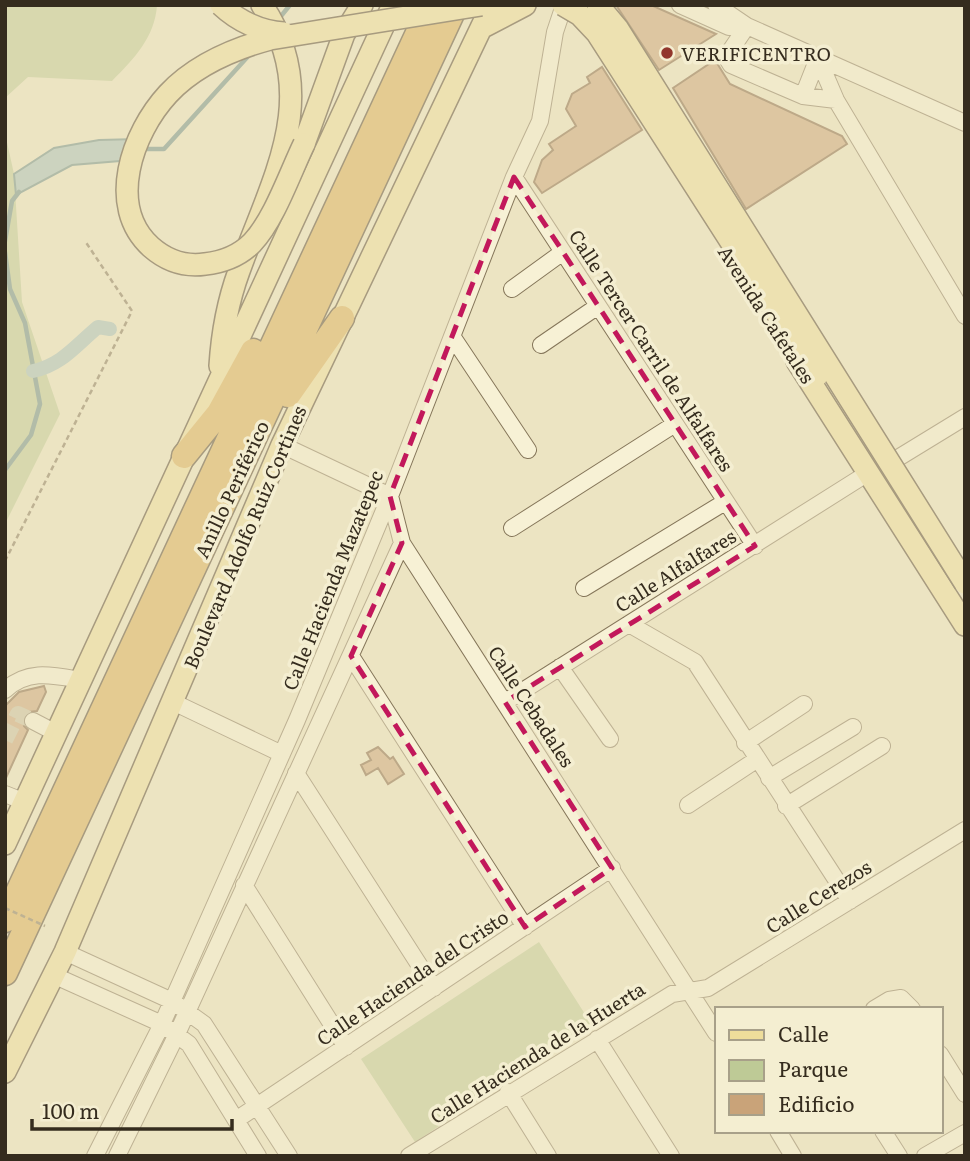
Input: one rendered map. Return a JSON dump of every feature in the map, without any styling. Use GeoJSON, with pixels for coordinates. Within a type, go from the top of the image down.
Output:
{"type":"FeatureCollection","features":[{"type":"Feature","properties":{"kind":"highway","name":"Anillo Periférico"},"geometry":{"type":"LineString","coordinates":[[5,920],[430,5]]}},
{"type":"Feature","properties":{"kind":"highway","name":"Anillo Periférico"},"geometry":{"type":"LineString","coordinates":[[5,973],[456,5]]}},
{"type":"Feature","properties":{"kind":"highway"},"geometry":{"type":"LineString","coordinates":[[184,456],[219,414],[258,342],[305,275]]}},
{"type":"Feature","properties":{"kind":"highway"},"geometry":{"type":"LineString","coordinates":[[253,444],[342,318]]}},
{"type":"Feature","properties":{"kind":"main road"},"geometry":{"type":"LineString","coordinates":[[221,5],[239,19],[263,30],[300,35]]}},
{"type":"Feature","properties":{"kind":"main road"},"geometry":{"type":"LineString","coordinates":[[220,378],[223,336],[232,293],[282,159],[291,105],[284,52],[262,5]]}},
{"type":"Feature","properties":{"kind":"main road"},"geometry":{"type":"LineString","coordinates":[[362,5],[344,34],[304,144],[258,236],[244,250],[226,260],[196,265],[178,263],[154,249],[134,224],[127,196],[132,160],[148,121],[167,95],[193,73],[237,49],[270,39],[300,35],[481,5]]}},
{"type":"Feature","properties":{"kind":"main road"},"geometry":{"type":"LineString","coordinates":[[7,836],[15,798],[56,733],[393,5]]}},
{"type":"Feature","properties":{"kind":"main road","name":"Boulevard Adolfo Ruiz Cortines"},"geometry":{"type":"LineString","coordinates":[[5,1072],[65,952],[282,444],[492,5]]}},
{"type":"Feature","properties":{"kind":"main road"},"geometry":{"type":"LineString","coordinates":[[481,28],[525,5]]}},
{"type":"Feature","properties":{"kind":"main road"},"geometry":{"type":"LineString","coordinates":[[598,5],[618,29],[965,583]]}},
{"type":"Feature","properties":{"kind":"main road","name":"Avenida Cafetales"},"geometry":{"type":"LineString","coordinates":[[609,5],[965,563]]}},
{"type":"Feature","properties":{"kind":"main road"},"geometry":{"type":"LineString","coordinates":[[563,6],[580,15],[597,33],[817,376],[854,451]]}},
{"type":"Feature","properties":{"kind":"main road","name":"Avenida Cafetales"},"geometry":{"type":"LineString","coordinates":[[563,6],[582,26],[603,58],[965,625]]}},
{"type":"Feature","properties":{"kind":"main road"},"geometry":{"type":"LineString","coordinates":[[603,58],[604,48],[611,42],[625,39],[635,44]]}},
{"type":"Feature","properties":{"kind":"main road"},"geometry":{"type":"LineString","coordinates":[[905,533],[902,524],[910,512],[920,510],[936,518]]}},
{"type":"Feature","properties":{"kind":"street"},"geometry":{"type":"LineString","coordinates":[[582,26],[592,5]]}},
{"type":"Feature","properties":{"kind":"street"},"geometry":{"type":"LineString","coordinates":[[680,5],[729,27],[747,26]]}},
{"type":"Feature","properties":{"kind":"street"},"geometry":{"type":"LineString","coordinates":[[716,5],[747,26],[965,123]]}},
{"type":"Feature","properties":{"kind":"street","name":"Calle Hacienda Mazatepec"},"geometry":{"type":"LineString","coordinates":[[117,1156],[138,1108],[177,1034],[179,1005],[201,937],[297,720],[390,496],[514,177],[540,121],[555,32],[563,6]]}},
{"type":"Feature","properties":{"kind":"street"},"geometry":{"type":"LineString","coordinates":[[747,26],[726,57],[727,61],[803,96],[836,100]]}},
{"type":"Feature","properties":{"kind":"street"},"geometry":{"type":"LineString","coordinates":[[803,96],[818,58]]}},
{"type":"Feature","properties":{"kind":"street"},"geometry":{"type":"LineString","coordinates":[[818,58],[836,100],[965,316]]}},
{"type":"Feature","properties":{"kind":"street","name":"Calle Tercer Carril de Alfalfares"},"geometry":{"type":"LineString","coordinates":[[514,177],[755,546]]}},
{"type":"Feature","properties":{"kind":"street"},"geometry":{"type":"LineString","coordinates":[[512,289],[563,252]]}},
{"type":"Feature","properties":{"kind":"street"},"geometry":{"type":"LineString","coordinates":[[541,345],[598,306]]}},
{"type":"Feature","properties":{"kind":"street"},"geometry":{"type":"LineString","coordinates":[[452,336],[528,450]]}},
{"type":"Feature","properties":{"kind":"street"},"geometry":{"type":"LineString","coordinates":[[898,457],[965,417]]}},
{"type":"Feature","properties":{"kind":"street"},"geometry":{"type":"LineString","coordinates":[[512,528],[675,424]]}},
{"type":"Feature","properties":{"kind":"street"},"geometry":{"type":"LineString","coordinates":[[282,444],[390,496]]}},
{"type":"Feature","properties":{"kind":"street","name":"Calle Alfalfares"},"geometry":{"type":"LineString","coordinates":[[505,702],[868,473]]}},
{"type":"Feature","properties":{"kind":"street","name":"Calle Cebadales"},"geometry":{"type":"LineString","coordinates":[[390,496],[402,543],[715,1031]]}},
{"type":"Feature","properties":{"kind":"street"},"geometry":{"type":"LineString","coordinates":[[584,588],[725,502]]}},
{"type":"Feature","properties":{"kind":"street","name":"Calle Hacienda Mazatepec"},"geometry":{"type":"LineString","coordinates":[[95,1156],[121,1100],[162,1024],[179,1005],[217,944],[402,543]]}},
{"type":"Feature","properties":{"kind":"street"},"geometry":{"type":"LineString","coordinates":[[629,624],[695,662],[745,743],[850,901]]}},
{"type":"Feature","properties":{"kind":"street"},"geometry":{"type":"LineString","coordinates":[[351,656],[525,927]]}},
{"type":"Feature","properties":{"kind":"street"},"geometry":{"type":"LineString","coordinates":[[560,667],[610,739]]}},
{"type":"Feature","properties":{"kind":"street"},"geometry":{"type":"LineString","coordinates":[[5,691],[19,678],[37,674],[81,680]]}},
{"type":"Feature","properties":{"kind":"street"},"geometry":{"type":"LineString","coordinates":[[173,702],[282,754]]}},
{"type":"Feature","properties":{"kind":"street"},"geometry":{"type":"LineString","coordinates":[[745,743],[804,704]]}},
{"type":"Feature","properties":{"kind":"street"},"geometry":{"type":"LineString","coordinates":[[297,720],[317,728]]}},
{"type":"Feature","properties":{"kind":"street"},"geometry":{"type":"LineString","coordinates":[[33,721],[56,733]]}},
{"type":"Feature","properties":{"kind":"street"},"geometry":{"type":"LineString","coordinates":[[769,778],[853,727]]}},
{"type":"Feature","properties":{"kind":"street"},"geometry":{"type":"LineString","coordinates":[[786,806],[882,746]]}},
{"type":"Feature","properties":{"kind":"street"},"geometry":{"type":"LineString","coordinates":[[688,805],[757,760]]}},
{"type":"Feature","properties":{"kind":"street"},"geometry":{"type":"LineString","coordinates":[[296,773],[434,988]]}},
{"type":"Feature","properties":{"kind":"street","name":"Calle Cerezos"},"geometry":{"type":"LineString","coordinates":[[691,992],[708,988],[965,830]]}},
{"type":"Feature","properties":{"kind":"street","name":"Calle Hacienda del Cristo"},"geometry":{"type":"LineString","coordinates":[[236,1121],[611,868]]}},
{"type":"Feature","properties":{"kind":"street"},"geometry":{"type":"LineString","coordinates":[[244,885],[345,1047]]}},
{"type":"Feature","properties":{"kind":"street"},"geometry":{"type":"LineString","coordinates":[[201,937],[217,944]]}},
{"type":"Feature","properties":{"kind":"street"},"geometry":{"type":"LineString","coordinates":[[65,952],[179,1005],[204,1024],[289,1156]]}},
{"type":"Feature","properties":{"kind":"street"},"geometry":{"type":"LineString","coordinates":[[53,975],[162,1024],[177,1034],[188,1044],[258,1156]]}},
{"type":"Feature","properties":{"kind":"street","name":"Calle Hacienda de la Huerta"},"geometry":{"type":"LineString","coordinates":[[416,1154],[508,1092],[672,994],[691,992]]}},
{"type":"Feature","properties":{"kind":"street"},"geometry":{"type":"LineString","coordinates":[[877,1007],[889,1000],[907,1003]]}},
{"type":"Feature","properties":{"kind":"street"},"geometry":{"type":"LineString","coordinates":[[597,1039],[671,1156]]}},
{"type":"Feature","properties":{"kind":"street"},"geometry":{"type":"LineString","coordinates":[[201,1064],[222,1051]]}},
{"type":"Feature","properties":{"kind":"street"},"geometry":{"type":"LineString","coordinates":[[942,1057],[965,1094]]}},
{"type":"Feature","properties":{"kind":"street"},"geometry":{"type":"LineString","coordinates":[[508,1092],[548,1156]]}},
{"type":"Feature","properties":{"kind":"street"},"geometry":{"type":"LineString","coordinates":[[121,1100],[138,1108]]}},
{"type":"Feature","properties":{"kind":"street"},"geometry":{"type":"LineString","coordinates":[[779,1133],[793,1156]]}},
{"type":"Feature","properties":{"kind":"street"},"geometry":{"type":"LineString","coordinates":[[884,1133],[898,1156]]}},
{"type":"Feature","properties":{"kind":"street"},"geometry":{"type":"LineString","coordinates":[[927,1155],[965,1133]]}},
{"type":"Feature","properties":{"kind":"path"},"geometry":{"type":"LineString","coordinates":[[5,561],[132,311],[85,241]]}},
{"type":"Feature","properties":{"kind":"path"},"geometry":{"type":"LineString","coordinates":[[5,908],[44,926]]}},
{"type":"Feature","properties":{"kind":"highlighted area"},"geometry":{"type":"Polygon","coordinates":[[[514,177],[755,546],[505,702],[612,868],[525,927],[351,656],[402,543],[390,496],[514,177]]]}},
{"type":"Feature","properties":{"kind":"green space"},"geometry":{"type":"Polygon","coordinates":[[[5,5],[157,5],[148,37],[112,81],[28,77],[5,98],[5,5]]]}},
{"type":"Feature","properties":{"kind":"green space"},"geometry":{"type":"Polygon","coordinates":[[[5,133],[14,174],[22,302],[60,414],[5,524],[5,133]]]}},
{"type":"Feature","properties":{"kind":"green space"},"geometry":{"type":"Polygon","coordinates":[[[539,942],[592,1025],[415,1142],[361,1059],[539,942]]]}},
{"type":"Feature","properties":{"kind":"water"},"geometry":{"type":"Polygon","coordinates":[[[137,139],[132,160],[72,165],[16,195],[14,174],[54,148],[99,140],[137,139]]]}},
{"type":"Feature","properties":{"kind":"building","name":"VERIFICENTRO"},"geometry":{"type":"Polygon","coordinates":[[[616,5],[651,5],[716,34],[659,70],[616,5]]]}},
{"type":"Feature","properties":{"kind":"building"},"geometry":{"type":"Polygon","coordinates":[[[715,60],[730,84],[842,136],[847,144],[746,209],[673,88],[715,60]]]}},
{"type":"Feature","properties":{"kind":"building"},"geometry":{"type":"Polygon","coordinates":[[[602,67],[642,130],[542,193],[534,182],[542,160],[553,150],[549,144],[576,126],[566,109],[572,94],[590,83],[587,77],[602,67]]]}},
{"type":"Feature","properties":{"kind":"building"},"geometry":{"type":"Polygon","coordinates":[[[44,686],[46,692],[37,711],[28,712],[23,717],[24,726],[28,730],[5,780],[5,706],[19,692],[44,686]]]}},
{"type":"Feature","properties":{"kind":"building"},"geometry":{"type":"Polygon","coordinates":[[[378,747],[390,759],[393,757],[404,774],[388,784],[378,768],[366,775],[361,765],[371,760],[367,753],[378,747]]]}},
{"type":"Feature","properties":{"kind":"waterway"},"geometry":{"type":"LineString","coordinates":[[277,21],[290,5]]}},
{"type":"Feature","properties":{"kind":"waterway"},"geometry":{"type":"LineString","coordinates":[[143,149],[164,149],[252,52]]}},
{"type":"Feature","properties":{"kind":"waterway"},"geometry":{"type":"LineString","coordinates":[[5,241],[12,201],[19,192]]}},
{"type":"Feature","properties":{"kind":"waterway"},"geometry":{"type":"LineString","coordinates":[[5,252],[10,289],[25,323],[40,404],[31,435],[5,470]]}},
{"type":"Feature","properties":{"kind":"waterway"},"geometry":{"type":"LineString","coordinates":[[33,371],[61,359],[98,327],[110,329]]}},
{"type":"Feature","properties":{"kind":"tunnel"},"geometry":{"type":"LineString","coordinates":[[5,740],[18,714],[33,721]]}},
{"type":"Feature","properties":{"kind":"place","name":"VERIFICENTRO"},"geometry":{"type":"Point","coordinates":[667,53]}}]}
